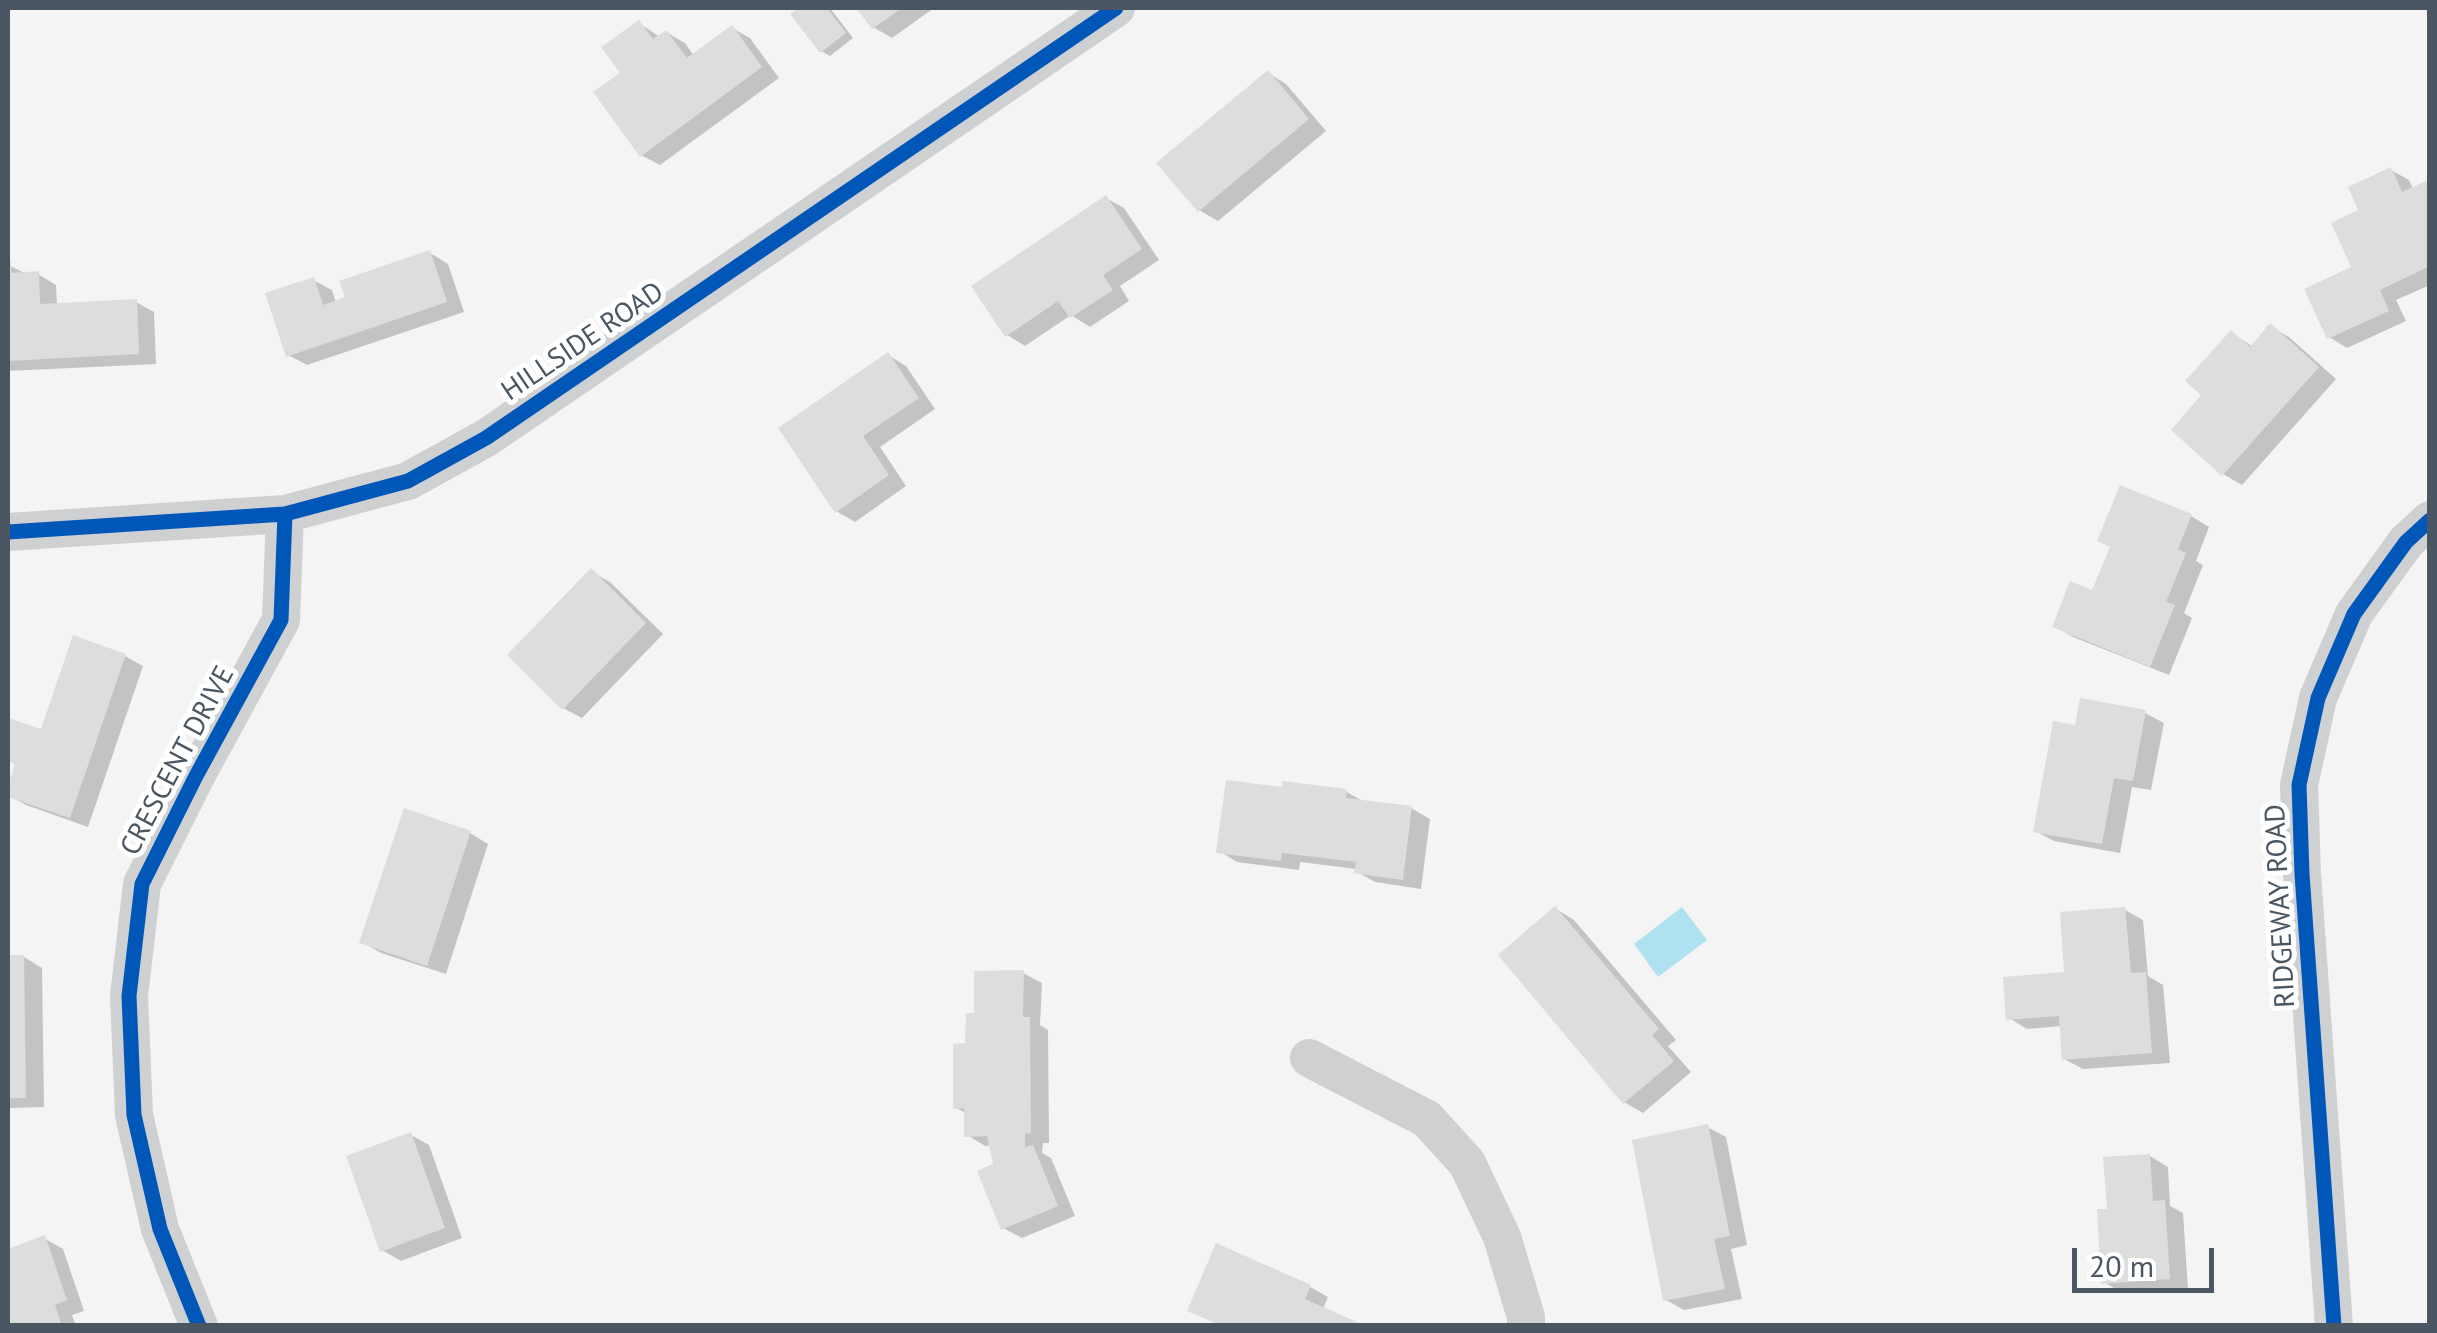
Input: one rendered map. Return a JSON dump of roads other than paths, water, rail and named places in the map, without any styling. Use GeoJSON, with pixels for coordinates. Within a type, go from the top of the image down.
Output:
{"type":"FeatureCollection","features":[{"type":"Feature","properties":{"kind":"street","name":"HILLSIDE ROAD"},"geometry":{"type":"LineString","coordinates":[[8,532],[285,514],[408,481],[486,438],[1116,8]]}},
{"type":"Feature","properties":{"kind":"street","name":"CRESCENT DRIVE"},"geometry":{"type":"LineString","coordinates":[[199,1326],[160,1228],[134,1115],[128,996],[142,884],[281,620],[285,514]]}},
{"type":"Feature","properties":{"kind":"street","name":"RIDGEWAY ROAD"},"geometry":{"type":"LineString","coordinates":[[2334,1326],[2299,785],[2318,698],[2354,614],[2406,542],[2430,520]]}},
{"type":"Feature","properties":{"kind":"street"},"geometry":{"type":"LineString","coordinates":[[1309,1058],[1427,1119],[1467,1163],[1502,1237],[1526,1326]]}},
{"type":"Feature","properties":{"kind":"water"},"geometry":{"type":"Polygon","coordinates":[[[1682,907],[1707,940],[1658,977],[1634,944],[1682,907]]]}}]}
